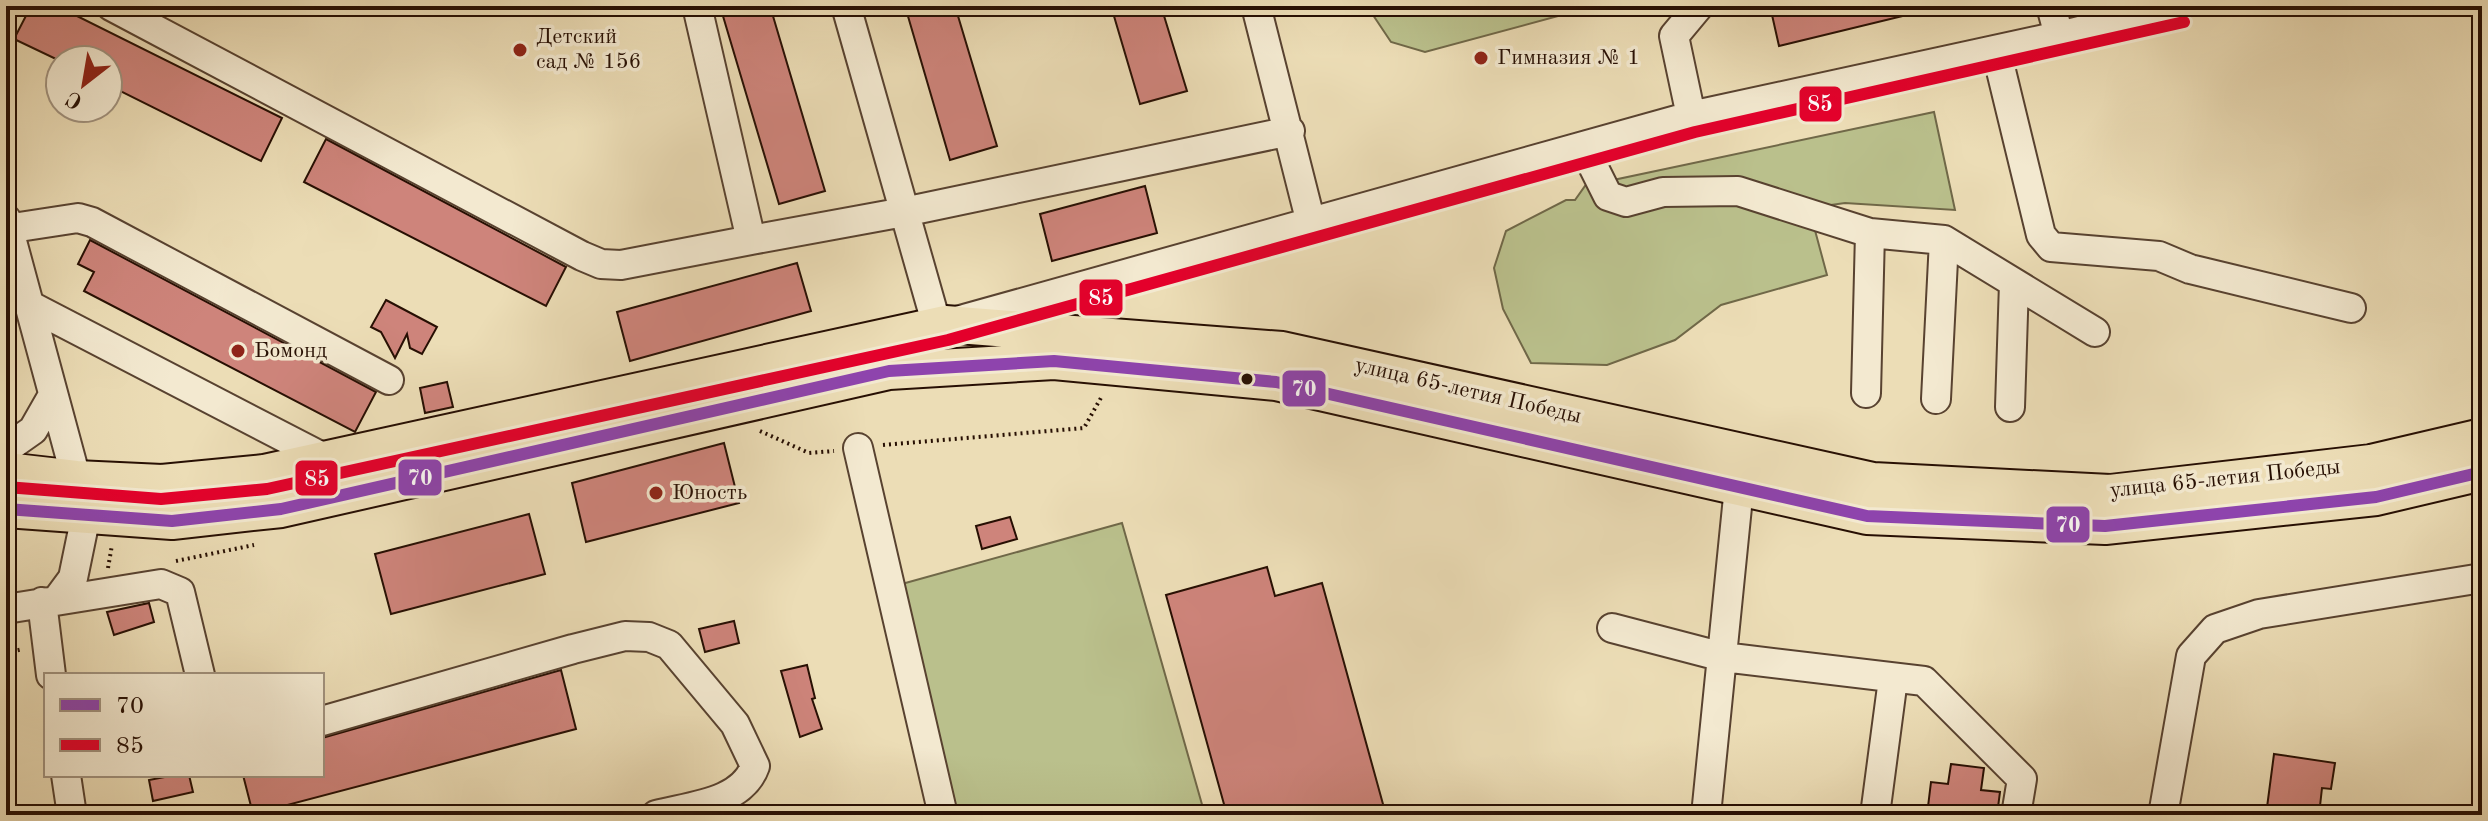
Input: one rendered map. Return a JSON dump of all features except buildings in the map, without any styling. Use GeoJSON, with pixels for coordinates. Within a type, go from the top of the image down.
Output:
{"type":"FeatureCollection","features":[{"type":"Feature","properties":{"kind":"main road","name":"улица 65-летия Победы"},"geometry":{"type":"LineString","coordinates":[[6,471],[76,479],[162,483],[264,473],[941,325],[1282,350],[1873,481],[2110,493],[2371,463],[2482,437]]}},
{"type":"Feature","properties":{"kind":"main road","name":"улица 65-летия Победы"},"geometry":{"type":"LineString","coordinates":[[6,509],[172,521],[281,509],[889,371],[1054,361],[1276,382],[1867,516],[2105,526],[2376,497],[2482,472]]}},
{"type":"Feature","properties":{"kind":"street"},"geometry":{"type":"LineString","coordinates":[[697,6],[751,240]]}},
{"type":"Feature","properties":{"kind":"street"},"geometry":{"type":"LineString","coordinates":[[846,6],[904,212],[941,325],[1691,116],[2059,36],[2180,6]]}},
{"type":"Feature","properties":{"kind":"street"},"geometry":{"type":"LineString","coordinates":[[1256,6],[1311,223]]}},
{"type":"Feature","properties":{"kind":"street"},"geometry":{"type":"LineString","coordinates":[[1691,116],[1674,36],[1699,6]]}},
{"type":"Feature","properties":{"kind":"street"},"geometry":{"type":"LineString","coordinates":[[2051,6],[2059,36]]}},
{"type":"Feature","properties":{"kind":"street"},"geometry":{"type":"LineString","coordinates":[[114,7],[601,264],[621,265],[904,212],[1290,131]]}},
{"type":"Feature","properties":{"kind":"street"},"geometry":{"type":"LineString","coordinates":[[1996,50],[2041,235],[2051,247],[2159,256],[2190,269],[2351,308]]}},
{"type":"Feature","properties":{"kind":"street"},"geometry":{"type":"LineString","coordinates":[[1583,146],[1608,196],[1626,202],[1663,192],[1738,191],[1870,233],[1944,240],[2095,332]]}},
{"type":"Feature","properties":{"kind":"street"},"geometry":{"type":"LineString","coordinates":[[51,673],[49,601],[73,578],[86,515],[7,225],[78,218],[92,222],[389,380]]}},
{"type":"Feature","properties":{"kind":"street"},"geometry":{"type":"LineString","coordinates":[[1866,393],[1870,233]]}},
{"type":"Feature","properties":{"kind":"street"},"geometry":{"type":"LineString","coordinates":[[1936,399],[1944,240]]}},
{"type":"Feature","properties":{"kind":"street"},"geometry":{"type":"LineString","coordinates":[[2010,407],[2014,283]]}},
{"type":"Feature","properties":{"kind":"street"},"geometry":{"type":"LineString","coordinates":[[29,305],[326,459]]}},
{"type":"Feature","properties":{"kind":"street"},"geometry":{"type":"LineString","coordinates":[[6,449],[33,430],[53,395]]}},
{"type":"Feature","properties":{"kind":"street"},"geometry":{"type":"LineString","coordinates":[[858,448],[943,815]]}},
{"type":"Feature","properties":{"kind":"street"},"geometry":{"type":"LineString","coordinates":[[1706,815],[1739,487]]}},
{"type":"Feature","properties":{"kind":"street"},"geometry":{"type":"LineString","coordinates":[[2163,815],[2191,656],[2215,629],[2259,614],[2482,578]]}},
{"type":"Feature","properties":{"kind":"street"},"geometry":{"type":"LineString","coordinates":[[6,609],[161,584],[174,587],[180,592],[200,673]]}},
{"type":"Feature","properties":{"kind":"street"},"geometry":{"type":"LineString","coordinates":[[1612,628],[1723,657],[1924,681],[2022,779],[2016,815]]}},
{"type":"Feature","properties":{"kind":"street"},"geometry":{"type":"LineString","coordinates":[[324,720],[573,649],[625,636],[649,637],[669,645],[735,724],[755,766],[750,781],[736,793],[656,815]]}},
{"type":"Feature","properties":{"kind":"street"},"geometry":{"type":"LineString","coordinates":[[1875,815],[1893,679]]}},
{"type":"Feature","properties":{"kind":"street"},"geometry":{"type":"LineString","coordinates":[[66,777],[72,815]]}},
{"type":"Feature","properties":{"kind":"path"},"geometry":{"type":"LineString","coordinates":[[751,427],[809,453],[1084,428],[1105,390]]}},
{"type":"Feature","properties":{"kind":"path"},"geometry":{"type":"LineString","coordinates":[[177,561],[264,543]]}},
{"type":"Feature","properties":{"kind":"path"},"geometry":{"type":"LineString","coordinates":[[2363,815],[2371,807]]}},
{"type":"Feature","properties":{"kind":"green space"},"geometry":{"type":"Polygon","coordinates":[[[1372,6],[1595,6],[1425,52],[1391,42],[1371,12],[1372,6]]]}},
{"type":"Feature","properties":{"kind":"green space"},"geometry":{"type":"Polygon","coordinates":[[[1934,112],[1955,210],[1845,203],[1809,208],[1827,275],[1721,305],[1675,340],[1607,365],[1531,363],[1503,309],[1494,268],[1506,231],[1566,200],[1575,200],[1585,186],[1934,112]]]}},
{"type":"Feature","properties":{"kind":"green space"},"geometry":{"type":"Polygon","coordinates":[[[1122,523],[1205,815],[955,815],[891,587],[1122,523]]]}},
{"type":"Feature","properties":{"kind":"transit line","name":"85"},"geometry":{"type":"LineString","coordinates":[[6,487],[161,499],[267,489],[948,340],[1695,132],[2184,22]]}},
{"type":"Feature","properties":{"kind":"transit line","name":"70"},"geometry":{"type":"LineString","coordinates":[[6,509],[172,521],[281,509],[889,371],[1054,361],[1276,382],[1867,516],[2105,526],[2376,497],[2482,472]]}},
{"type":"Feature","properties":{"kind":"place","name":"Детский сад № 156"},"geometry":{"type":"Point","coordinates":[520,50]}},
{"type":"Feature","properties":{"kind":"place","name":"Гимназия № 1"},"geometry":{"type":"Point","coordinates":[1481,58]}},
{"type":"Feature","properties":{"kind":"place","name":"Бомонд"},"geometry":{"type":"Point","coordinates":[238,351]}},
{"type":"Feature","properties":{"kind":"place","name":"Юность"},"geometry":{"type":"Point","coordinates":[656,493]}}]}
